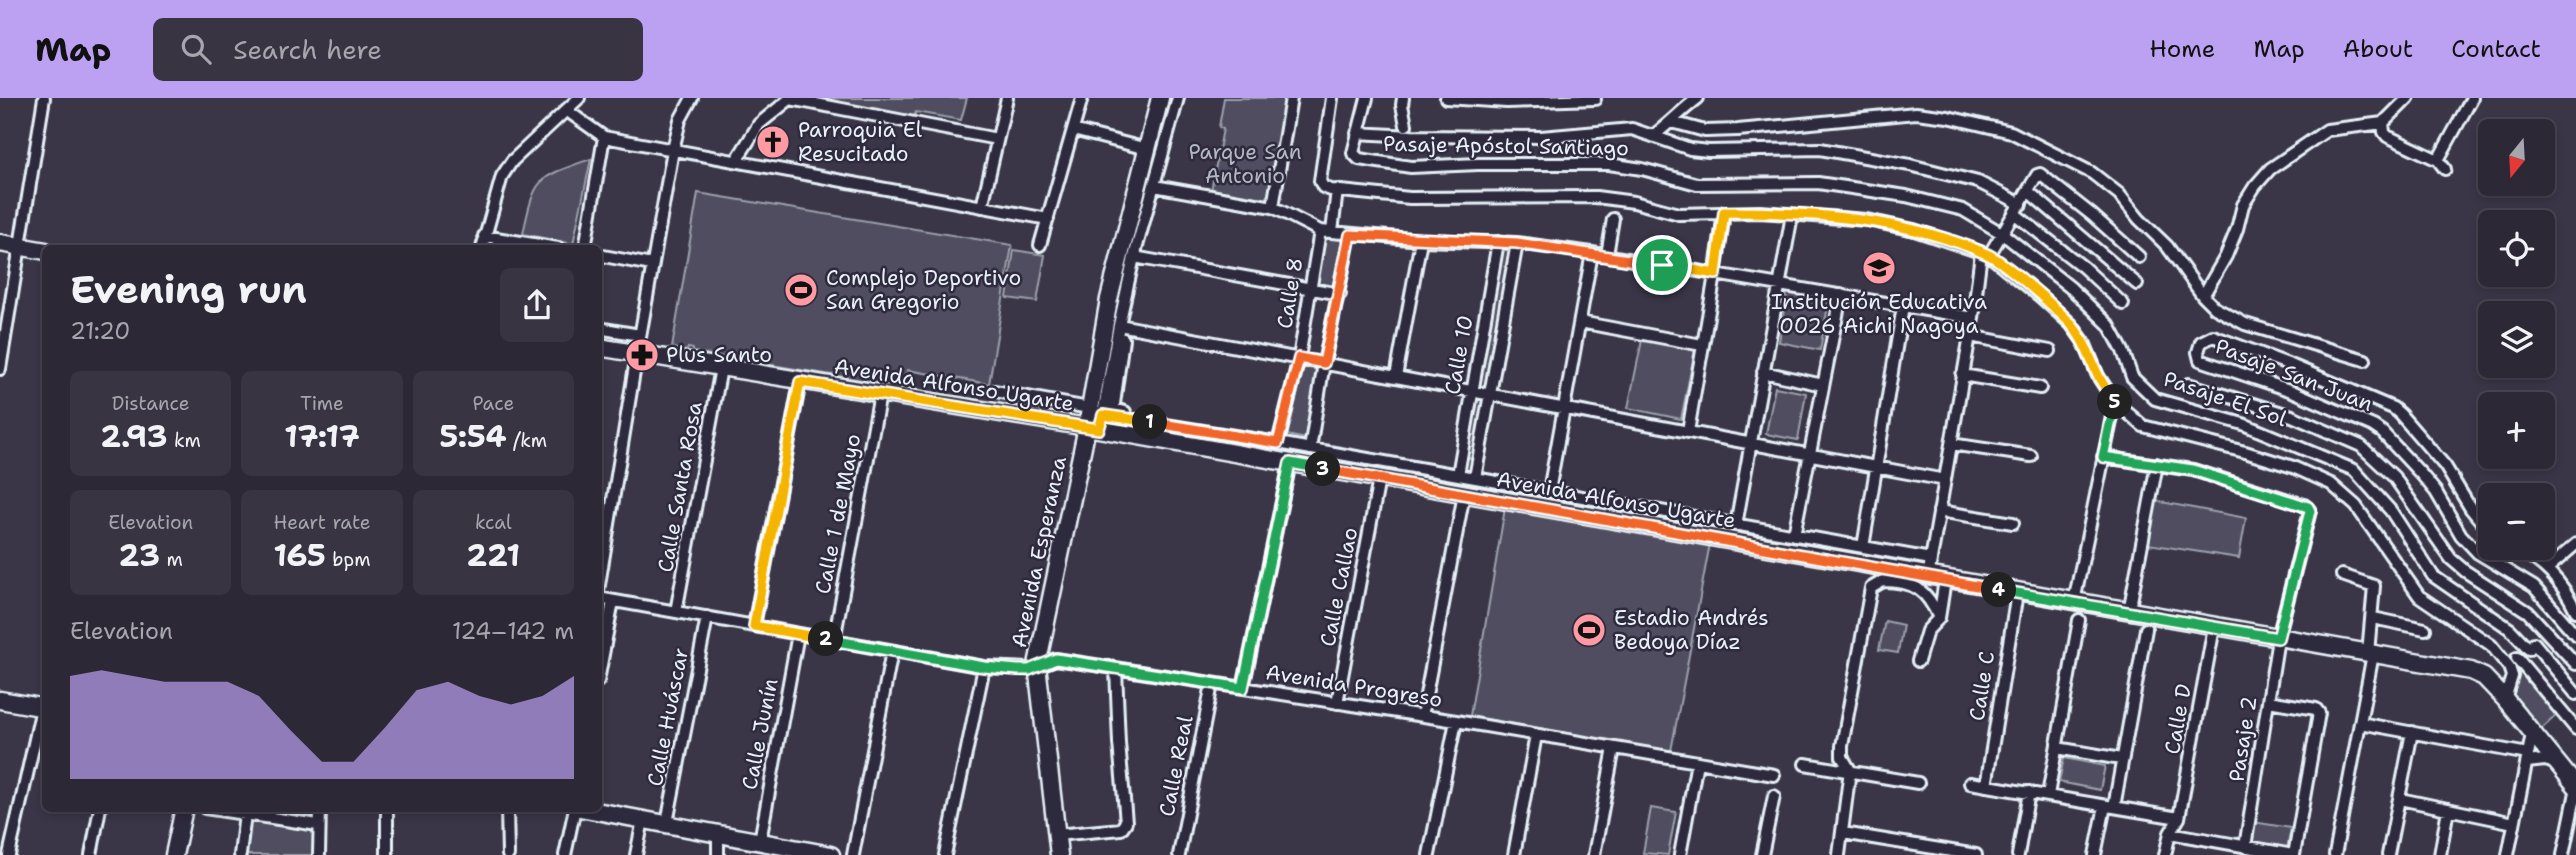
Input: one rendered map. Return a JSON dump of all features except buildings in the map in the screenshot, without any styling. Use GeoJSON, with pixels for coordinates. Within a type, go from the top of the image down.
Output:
{"type":"FeatureCollection","features":[{"type":"Feature","properties":{"kind":"street"},"geometry":{"type":"LineString","coordinates":[[0,369],[44,98]]}},
{"type":"Feature","properties":{"kind":"street"},"geometry":{"type":"LineString","coordinates":[[482,245],[502,176],[512,161],[579,98]]}},
{"type":"Feature","properties":{"kind":"street"},"geometry":{"type":"LineString","coordinates":[[602,568],[673,150],[680,120],[692,98]]}},
{"type":"Feature","properties":{"kind":"street"},"geometry":{"type":"LineString","coordinates":[[736,161],[759,124],[790,98],[998,139]]}},
{"type":"Feature","properties":{"kind":"street"},"geometry":{"type":"LineString","coordinates":[[982,207],[1007,98]]}},
{"type":"Feature","properties":{"kind":"street"},"geometry":{"type":"LineString","coordinates":[[1040,245],[1082,98]]}},
{"type":"Feature","properties":{"kind":"street","name":"Avenida Esperanza"},"geometry":{"type":"LineString","coordinates":[[1059,855],[1037,664],[1095,420],[1109,299],[1160,98]]}},
{"type":"Feature","properties":{"kind":"street"},"geometry":{"type":"LineString","coordinates":[[1159,424],[1140,415],[1114,409],[1122,326],[1134,257],[1178,98]]}},
{"type":"Feature","properties":{"kind":"street"},"geometry":{"type":"LineString","coordinates":[[1273,207],[1291,98]]}},
{"type":"Feature","properties":{"kind":"street"},"geometry":{"type":"LineString","coordinates":[[1332,98],[1320,181],[1323,187],[1410,198],[1596,197],[1634,202],[1679,215],[1724,212],[1867,220],[1900,226],[1985,254],[2071,324],[2084,342],[2098,376],[2115,402],[2143,426],[2156,432],[2245,452],[2293,467],[2331,484],[2356,506],[2419,596],[2491,645],[2498,653],[2512,676],[2505,699]]}},
{"type":"Feature","properties":{"kind":"street"},"geometry":{"type":"LineString","coordinates":[[1367,98],[1357,133],[1541,137],[1632,129],[1690,149],[1841,151],[1978,182],[2018,209],[2123,304]]}},
{"type":"Feature","properties":{"kind":"street"},"geometry":{"type":"LineString","coordinates":[[1403,98],[1406,125]]}},
{"type":"Feature","properties":{"kind":"street"},"geometry":{"type":"LineString","coordinates":[[1446,98],[1507,102],[1595,99]]}},
{"type":"Feature","properties":{"kind":"street"},"geometry":{"type":"LineString","coordinates":[[1653,136],[1698,98]]}},
{"type":"Feature","properties":{"kind":"street"},"geometry":{"type":"LineString","coordinates":[[2203,296],[2230,247],[2244,205],[2255,186],[2270,169],[2327,130],[2383,123],[2408,98]]}},
{"type":"Feature","properties":{"kind":"street"},"geometry":{"type":"LineString","coordinates":[[2383,123],[2387,136],[2441,164],[2472,98]]}},
{"type":"Feature","properties":{"kind":"street"},"geometry":{"type":"LineString","coordinates":[[566,110],[604,137],[1048,219]]}},
{"type":"Feature","properties":{"kind":"street"},"geometry":{"type":"LineString","coordinates":[[1672,122],[1705,131],[1738,130],[1916,113],[1948,117],[2011,132],[2092,173],[2119,194],[2139,219],[2167,246],[2203,296],[2215,308],[2245,324],[2365,360]]}},
{"type":"Feature","properties":{"kind":"street"},"geometry":{"type":"LineString","coordinates":[[1073,130],[1147,149]]}},
{"type":"Feature","properties":{"kind":"street","name":"Pasaje Apóstol Santiago"},"geometry":{"type":"LineString","coordinates":[[1357,133],[1353,153],[1356,158],[1411,167],[1609,164],[1642,169],[1697,184]]}},
{"type":"Feature","properties":{"kind":"street"},"geometry":{"type":"LineString","coordinates":[[586,245],[604,137]]}},
{"type":"Feature","properties":{"kind":"street"},"geometry":{"type":"LineString","coordinates":[[1928,577],[1985,254],[2003,234],[2037,176],[2044,175],[2139,257]]}},
{"type":"Feature","properties":{"kind":"street","name":"Pasaje El Sol"},"geometry":{"type":"LineString","coordinates":[[1697,184],[1818,183],[1860,187],[1946,205],[1978,217],[2071,288],[2109,325],[2123,351],[2132,377],[2155,399],[2243,424],[2350,467],[2391,511],[2433,576],[2532,646],[2576,694]]}},
{"type":"Feature","properties":{"kind":"street"},"geometry":{"type":"LineString","coordinates":[[1154,186],[1273,207],[1320,231],[1422,240],[1517,243],[1592,253],[1973,318]]}},
{"type":"Feature","properties":{"kind":"street"},"geometry":{"type":"LineString","coordinates":[[1332,232],[1338,190]]}},
{"type":"Feature","properties":{"kind":"street"},"geometry":{"type":"LineString","coordinates":[[2029,192],[2137,284]]}},
{"type":"Feature","properties":{"kind":"street"},"geometry":{"type":"LineString","coordinates":[[1688,432],[1716,274],[1724,212]]}},
{"type":"Feature","properties":{"kind":"street"},"geometry":{"type":"LineString","coordinates":[[1737,525],[1792,215]]}},
{"type":"Feature","properties":{"kind":"street"},"geometry":{"type":"LineString","coordinates":[[1607,256],[1613,219]]}},
{"type":"Feature","properties":{"kind":"street","name":"Calle 8"},"geometry":{"type":"LineString","coordinates":[[1278,443],[1299,358],[1320,231]]}},
{"type":"Feature","properties":{"kind":"street"},"geometry":{"type":"LineString","coordinates":[[1310,449],[1350,235]]}},
{"type":"Feature","properties":{"kind":"street"},"geometry":{"type":"LineString","coordinates":[[484,236],[540,245]]}},
{"type":"Feature","properties":{"kind":"street"},"geometry":{"type":"LineString","coordinates":[[1396,377],[1422,240]]}},
{"type":"Feature","properties":{"kind":"street","name":"Calle 10"},"geometry":{"type":"LineString","coordinates":[[1458,475],[1498,242]]}},
{"type":"Feature","properties":{"kind":"street"},"geometry":{"type":"LineString","coordinates":[[0,243],[42,250]]}},
{"type":"Feature","properties":{"kind":"street"},"geometry":{"type":"LineString","coordinates":[[1475,478],[1517,243]]}},
{"type":"Feature","properties":{"kind":"street"},"geometry":{"type":"LineString","coordinates":[[1549,491],[1592,253]]}},
{"type":"Feature","properties":{"kind":"street"},"geometry":{"type":"LineString","coordinates":[[602,256],[652,265]]}},
{"type":"Feature","properties":{"kind":"street"},"geometry":{"type":"LineString","coordinates":[[1134,257],[1340,294]]}},
{"type":"Feature","properties":{"kind":"street"},"geometry":{"type":"LineString","coordinates":[[1794,535],[1841,295]]}},
{"type":"Feature","properties":{"kind":"street"},"geometry":{"type":"LineString","coordinates":[[1863,547],[1903,306]]}},
{"type":"Feature","properties":{"kind":"street"},"geometry":{"type":"LineString","coordinates":[[1580,322],[1702,345]]}},
{"type":"Feature","properties":{"kind":"street"},"geometry":{"type":"LineString","coordinates":[[995,391],[1095,420],[1122,326]]}},
{"type":"Feature","properties":{"kind":"street"},"geometry":{"type":"LineString","coordinates":[[1122,326],[1945,480]]}},
{"type":"Feature","properties":{"kind":"street"},"geometry":{"type":"LineString","coordinates":[[602,329],[640,335]]}},
{"type":"Feature","properties":{"kind":"street"},"geometry":{"type":"LineString","coordinates":[[1970,336],[2050,351]]}},
{"type":"Feature","properties":{"kind":"street","name":"Pasaje San Juan"},"geometry":{"type":"LineString","coordinates":[[2478,517],[2445,466],[2392,408],[2213,336],[2200,345],[2200,360],[2292,391],[2382,432],[2423,475],[2461,535],[2478,553]]}},
{"type":"Feature","properties":{"kind":"street","name":"Avenida Alfonso Ugarte"},"geometry":{"type":"LineString","coordinates":[[602,348],[880,394],[1095,420],[1159,424],[1931,559]]}},
{"type":"Feature","properties":{"kind":"street","name":"Calle Santa Rosa"},"geometry":{"type":"LineString","coordinates":[[676,612],[721,368]]}},
{"type":"Feature","properties":{"kind":"street"},"geometry":{"type":"LineString","coordinates":[[1763,372],[1823,385]]}},
{"type":"Feature","properties":{"kind":"street"},"geometry":{"type":"LineString","coordinates":[[1962,375],[2040,388]]}},
{"type":"Feature","properties":{"kind":"street"},"geometry":{"type":"LineString","coordinates":[[754,626],[800,382]]}},
{"type":"Feature","properties":{"kind":"street"},"geometry":{"type":"LineString","coordinates":[[2188,383],[2292,416],[2361,446],[2394,477],[2451,559],[2528,612],[2576,664]]}},
{"type":"Feature","properties":{"kind":"street","name":"Calle 1 de Mayo"},"geometry":{"type":"LineString","coordinates":[[834,640],[880,394]]}},
{"type":"Feature","properties":{"kind":"street"},"geometry":{"type":"LineString","coordinates":[[2074,603],[2115,402]]}},
{"type":"Feature","properties":{"kind":"street","name":"Avenida Alfonso Ugarte"},"geometry":{"type":"LineString","coordinates":[[1095,420],[1290,463],[1464,495],[2470,671],[2484,677],[2505,699],[2576,786]]}},
{"type":"Feature","properties":{"kind":"street"},"geometry":{"type":"LineString","coordinates":[[1951,444],[2031,456]]}},
{"type":"Feature","properties":{"kind":"street"},"geometry":{"type":"LineString","coordinates":[[2103,457],[2157,464],[2129,612]]}},
{"type":"Feature","properties":{"kind":"street"},"geometry":{"type":"LineString","coordinates":[[1243,688],[1290,463]]}},
{"type":"Feature","properties":{"kind":"street","name":"Pasaje 2"},"geometry":{"type":"LineString","coordinates":[[2157,464],[2203,473],[2308,507],[2310,511],[2278,638],[2245,847]]}},
{"type":"Feature","properties":{"kind":"street","name":"Calle Callao"},"geometry":{"type":"LineString","coordinates":[[1337,703],[1379,479]]}},
{"type":"Feature","properties":{"kind":"street"},"geometry":{"type":"LineString","coordinates":[[1422,716],[1464,495]]}},
{"type":"Feature","properties":{"kind":"street"},"geometry":{"type":"LineString","coordinates":[[1939,511],[2013,523]]}},
{"type":"Feature","properties":{"kind":"street"},"geometry":{"type":"LineString","coordinates":[[2548,568],[2576,544]]}},
{"type":"Feature","properties":{"kind":"street","name":"Pasaje San Juan"},"geometry":{"type":"LineString","coordinates":[[2489,560],[2533,587],[2576,635]]}},
{"type":"Feature","properties":{"kind":"street"},"geometry":{"type":"LineString","coordinates":[[2534,560],[2548,568],[2568,593],[2576,611]]}},
{"type":"Feature","properties":{"kind":"street"},"geometry":{"type":"LineString","coordinates":[[2335,855],[2371,654],[2374,586],[2342,575]]}},
{"type":"Feature","properties":{"kind":"street"},"geometry":{"type":"LineString","coordinates":[[1918,661],[1927,631],[1939,618],[1945,580]]}},
{"type":"Feature","properties":{"kind":"street"},"geometry":{"type":"LineString","coordinates":[[1839,855],[1850,770],[1842,757],[1842,746],[1871,588],[1883,581],[1912,585],[1921,589],[1932,602],[1939,618]]}},
{"type":"Feature","properties":{"kind":"street","name":"Calle C"},"geometry":{"type":"LineString","coordinates":[[1986,786],[2017,593]]}},
{"type":"Feature","properties":{"kind":"street","name":"Avenida Progreso"},"geometry":{"type":"LineString","coordinates":[[602,599],[984,667],[1029,670],[1037,664],[1056,659],[1422,716],[1774,775]]}},
{"type":"Feature","properties":{"kind":"street"},"geometry":{"type":"LineString","coordinates":[[602,660],[613,601]]}},
{"type":"Feature","properties":{"kind":"street","name":"Calle Huáscar"},"geometry":{"type":"LineString","coordinates":[[667,823],[707,617]]}},
{"type":"Feature","properties":{"kind":"street"},"geometry":{"type":"LineString","coordinates":[[2373,618],[2425,629]]}},
{"type":"Feature","properties":{"kind":"street"},"geometry":{"type":"LineString","coordinates":[[2049,795],[2079,620]]}},
{"type":"Feature","properties":{"kind":"street","name":"Calle D"},"geometry":{"type":"LineString","coordinates":[[2179,818],[2214,627]]}},
{"type":"Feature","properties":{"kind":"street"},"geometry":{"type":"LineString","coordinates":[[2095,855],[2121,759],[2146,629]]}},
{"type":"Feature","properties":{"kind":"street","name":"Calle Junín"},"geometry":{"type":"LineString","coordinates":[[760,841],[798,634]]}},
{"type":"Feature","properties":{"kind":"street"},"geometry":{"type":"LineString","coordinates":[[853,855],[892,651]]}},
{"type":"Feature","properties":{"kind":"street"},"geometry":{"type":"LineString","coordinates":[[2517,658],[2576,729]]}},
{"type":"Feature","properties":{"kind":"street"},"geometry":{"type":"LineString","coordinates":[[945,855],[984,667]]}},
{"type":"Feature","properties":{"kind":"street"},"geometry":{"type":"LineString","coordinates":[[1056,835],[1121,829],[1126,822],[1116,669]]}},
{"type":"Feature","properties":{"kind":"street","name":"Calle Real"},"geometry":{"type":"LineString","coordinates":[[1179,855],[1212,684]]}},
{"type":"Feature","properties":{"kind":"street"},"geometry":{"type":"LineString","coordinates":[[0,700],[42,708]]}},
{"type":"Feature","properties":{"kind":"street"},"geometry":{"type":"LineString","coordinates":[[2170,833],[2293,855],[2319,713],[2316,709],[2268,701]]}},
{"type":"Feature","properties":{"kind":"street"},"geometry":{"type":"LineString","coordinates":[[9,855],[42,716]]}},
{"type":"Feature","properties":{"kind":"street"},"geometry":{"type":"LineString","coordinates":[[1429,855],[1456,722]]}},
{"type":"Feature","properties":{"kind":"street"},"geometry":{"type":"LineString","coordinates":[[2360,723],[2557,764]]}},
{"type":"Feature","properties":{"kind":"street"},"geometry":{"type":"LineString","coordinates":[[2388,855],[2412,732]]}},
{"type":"Feature","properties":{"kind":"street"},"geometry":{"type":"LineString","coordinates":[[2508,855],[2532,734]]}},
{"type":"Feature","properties":{"kind":"street"},"geometry":{"type":"LineString","coordinates":[[1514,855],[1536,735]]}},
{"type":"Feature","properties":{"kind":"street"},"geometry":{"type":"LineString","coordinates":[[1594,855],[1614,748]]}},
{"type":"Feature","properties":{"kind":"street"},"geometry":{"type":"LineString","coordinates":[[2057,748],[2121,759]]}},
{"type":"Feature","properties":{"kind":"street"},"geometry":{"type":"LineString","coordinates":[[1680,855],[1697,762]]}},
{"type":"Feature","properties":{"kind":"street"},"geometry":{"type":"LineString","coordinates":[[1805,764],[1918,783]]}},
{"type":"Feature","properties":{"kind":"street"},"geometry":{"type":"LineString","coordinates":[[1970,783],[2179,818],[2170,833],[2165,855]]}},
{"type":"Feature","properties":{"kind":"street"},"geometry":{"type":"LineString","coordinates":[[2018,855],[2029,792]]}},
{"type":"Feature","properties":{"kind":"street"},"geometry":{"type":"LineString","coordinates":[[2563,855],[2576,792]]}},
{"type":"Feature","properties":{"kind":"street"},"geometry":{"type":"LineString","coordinates":[[1762,855],[1774,796]]}},
{"type":"Feature","properties":{"kind":"street"},"geometry":{"type":"LineString","coordinates":[[2400,799],[2514,823]]}},
{"type":"Feature","properties":{"kind":"street"},"geometry":{"type":"LineString","coordinates":[[2440,855],[2448,809]]}},
{"type":"Feature","properties":{"kind":"street"},"geometry":{"type":"LineString","coordinates":[[91,855],[99,812]]}},
{"type":"Feature","properties":{"kind":"street"},"geometry":{"type":"LineString","coordinates":[[174,855],[183,812]]}},
{"type":"Feature","properties":{"kind":"street"},"geometry":{"type":"LineString","coordinates":[[232,812],[318,825]]}},
{"type":"Feature","properties":{"kind":"street"},"geometry":{"type":"LineString","coordinates":[[319,855],[320,812]]}},
{"type":"Feature","properties":{"kind":"street"},"geometry":{"type":"LineString","coordinates":[[387,812],[387,855]]}},
{"type":"Feature","properties":{"kind":"street"},"geometry":{"type":"LineString","coordinates":[[507,812],[508,855]]}},
{"type":"Feature","properties":{"kind":"street"},"geometry":{"type":"LineString","coordinates":[[565,855],[576,812]]}},
{"type":"Feature","properties":{"kind":"street"},"geometry":{"type":"LineString","coordinates":[[599,812],[831,855]]}},
{"type":"Feature","properties":{"kind":"street"},"geometry":{"type":"LineString","coordinates":[[240,855],[245,814]]}},
{"type":"Feature","properties":{"kind":"street"},"geometry":{"type":"LineString","coordinates":[[636,855],[643,820]]}},
{"type":"Feature","properties":{"kind":"street"},"geometry":{"type":"LineString","coordinates":[[1843,833],[1976,855]]}},
{"type":"Feature","properties":{"kind":"street"},"geometry":{"type":"LineString","coordinates":[[718,834],[718,855]]}},
{"type":"Feature","properties":{"kind":"street"},"geometry":{"type":"LineString","coordinates":[[2214,855],[2216,842]]}},
{"type":"Feature","properties":{"kind":"green space"},"geometry":{"type":"Polygon","coordinates":[[[811,98],[967,98],[961,120],[916,112],[914,116],[811,98]]]}},
{"type":"Feature","properties":{"kind":"green space","name":"Parque San Antonio"},"geometry":{"type":"Polygon","coordinates":[[[1224,98],[1285,98],[1268,202],[1211,191],[1223,129],[1219,127],[1224,98]]]}},
{"type":"Feature","properties":{"kind":"green space"},"geometry":{"type":"Polygon","coordinates":[[[591,159],[573,244],[523,234],[531,201],[541,182],[548,176],[591,159]]]}},
{"type":"Feature","properties":{"kind":"green space","name":"Complejo Deportivo San Gregorio"},"geometry":{"type":"Polygon","coordinates":[[[698,193],[1012,245],[989,384],[907,370],[904,387],[693,352],[693,349],[688,348],[687,351],[672,348],[698,193]]]}},
{"type":"Feature","properties":{"kind":"green space"},"geometry":{"type":"Polygon","coordinates":[[[1324,236],[1345,240],[1336,289],[1315,286],[1324,236]]]}},
{"type":"Feature","properties":{"kind":"green space"},"geometry":{"type":"Polygon","coordinates":[[[1503,246],[1511,248],[1486,389],[1478,388],[1503,246]]]}},
{"type":"Feature","properties":{"kind":"green space"},"geometry":{"type":"Polygon","coordinates":[[[1014,250],[1045,255],[1037,302],[1007,298],[1014,250]]]}},
{"type":"Feature","properties":{"kind":"green space"},"geometry":{"type":"Polygon","coordinates":[[[1787,293],[1829,300],[1820,350],[1779,342],[1787,293]]]}},
{"type":"Feature","properties":{"kind":"green space"},"geometry":{"type":"Polygon","coordinates":[[[1642,340],[1695,350],[1681,419],[1628,408],[1642,340]]]}},
{"type":"Feature","properties":{"kind":"green space"},"geometry":{"type":"Polygon","coordinates":[[[1299,363],[1318,366],[1306,439],[1287,435],[1299,363]]]}},
{"type":"Feature","properties":{"kind":"green space"},"geometry":{"type":"Polygon","coordinates":[[[1775,387],[1806,393],[1798,440],[1766,434],[1775,387]]]}},
{"type":"Feature","properties":{"kind":"green space"},"geometry":{"type":"Polygon","coordinates":[[[1476,397],[1485,399],[1474,459],[1465,457],[1476,397]]]}},
{"type":"Feature","properties":{"kind":"green space"},"geometry":{"type":"Polygon","coordinates":[[[2156,501],[2246,518],[2239,558],[2148,544],[2156,501]]]}},
{"type":"Feature","properties":{"kind":"green space","name":"Estadio Andrés Bedoya Díaz"},"geometry":{"type":"Polygon","coordinates":[[[1505,508],[1710,543],[1671,751],[1470,716],[1505,508]]]}},
{"type":"Feature","properties":{"kind":"green space"},"geometry":{"type":"Polygon","coordinates":[[[1885,621],[1903,625],[1898,653],[1879,650],[1885,621]]]}},
{"type":"Feature","properties":{"kind":"green space"},"geometry":{"type":"Polygon","coordinates":[[[2520,666],[2559,713],[2538,732],[2512,701],[2516,678],[2514,671],[2520,666]]]}},
{"type":"Feature","properties":{"kind":"green space"},"geometry":{"type":"Polygon","coordinates":[[[2064,758],[2105,766],[2100,790],[2059,782],[2064,758]]]}},
{"type":"Feature","properties":{"kind":"green space"},"geometry":{"type":"Polygon","coordinates":[[[1651,808],[1676,812],[1668,855],[1643,853],[1651,808]]]}},
{"type":"Feature","properties":{"kind":"green space"},"geometry":{"type":"Polygon","coordinates":[[[248,818],[314,828],[314,855],[243,855],[248,818]]]}},
{"type":"Feature","properties":{"kind":"green space"},"geometry":{"type":"Polygon","coordinates":[[[2253,822],[2291,828],[2287,848],[2249,842],[2253,822]]]}},
{"type":"Feature","properties":{"kind":"place","name":"Parroquia El Resucitado"},"geometry":{"type":"Point","coordinates":[773,142]}},
{"type":"Feature","properties":{"kind":"place","name":"Institución Educativa 0026 Aichi Nagoya"},"geometry":{"type":"Point","coordinates":[1879,268]}},
{"type":"Feature","properties":{"kind":"place","name":"Complejo Deportivo San Gregorio"},"geometry":{"type":"Point","coordinates":[801,290]}},
{"type":"Feature","properties":{"kind":"place","name":"Plus Santo"},"geometry":{"type":"Point","coordinates":[642,355]}},
{"type":"Feature","properties":{"kind":"place","name":"Estadio Andrés Bedoya Díaz"},"geometry":{"type":"Point","coordinates":[1589,630]}},
{"type":"Feature","properties":{"kind":"route"},"geometry":{"type":"LineString","coordinates":[[1724,212],[1867,220],[1914,230],[1989,255],[2071,324],[2084,342],[2098,376],[2115,402],[2103,457],[2193,470],[2308,507],[2310,511],[2278,638],[1290,463],[1243,688],[1056,659],[1037,664],[1029,670],[984,667],[754,626],[800,382],[1099,429],[1103,415],[1278,443],[1299,358],[1324,363],[1350,235],[1517,243],[1662,265],[1716,274],[1724,212]]}}]}
